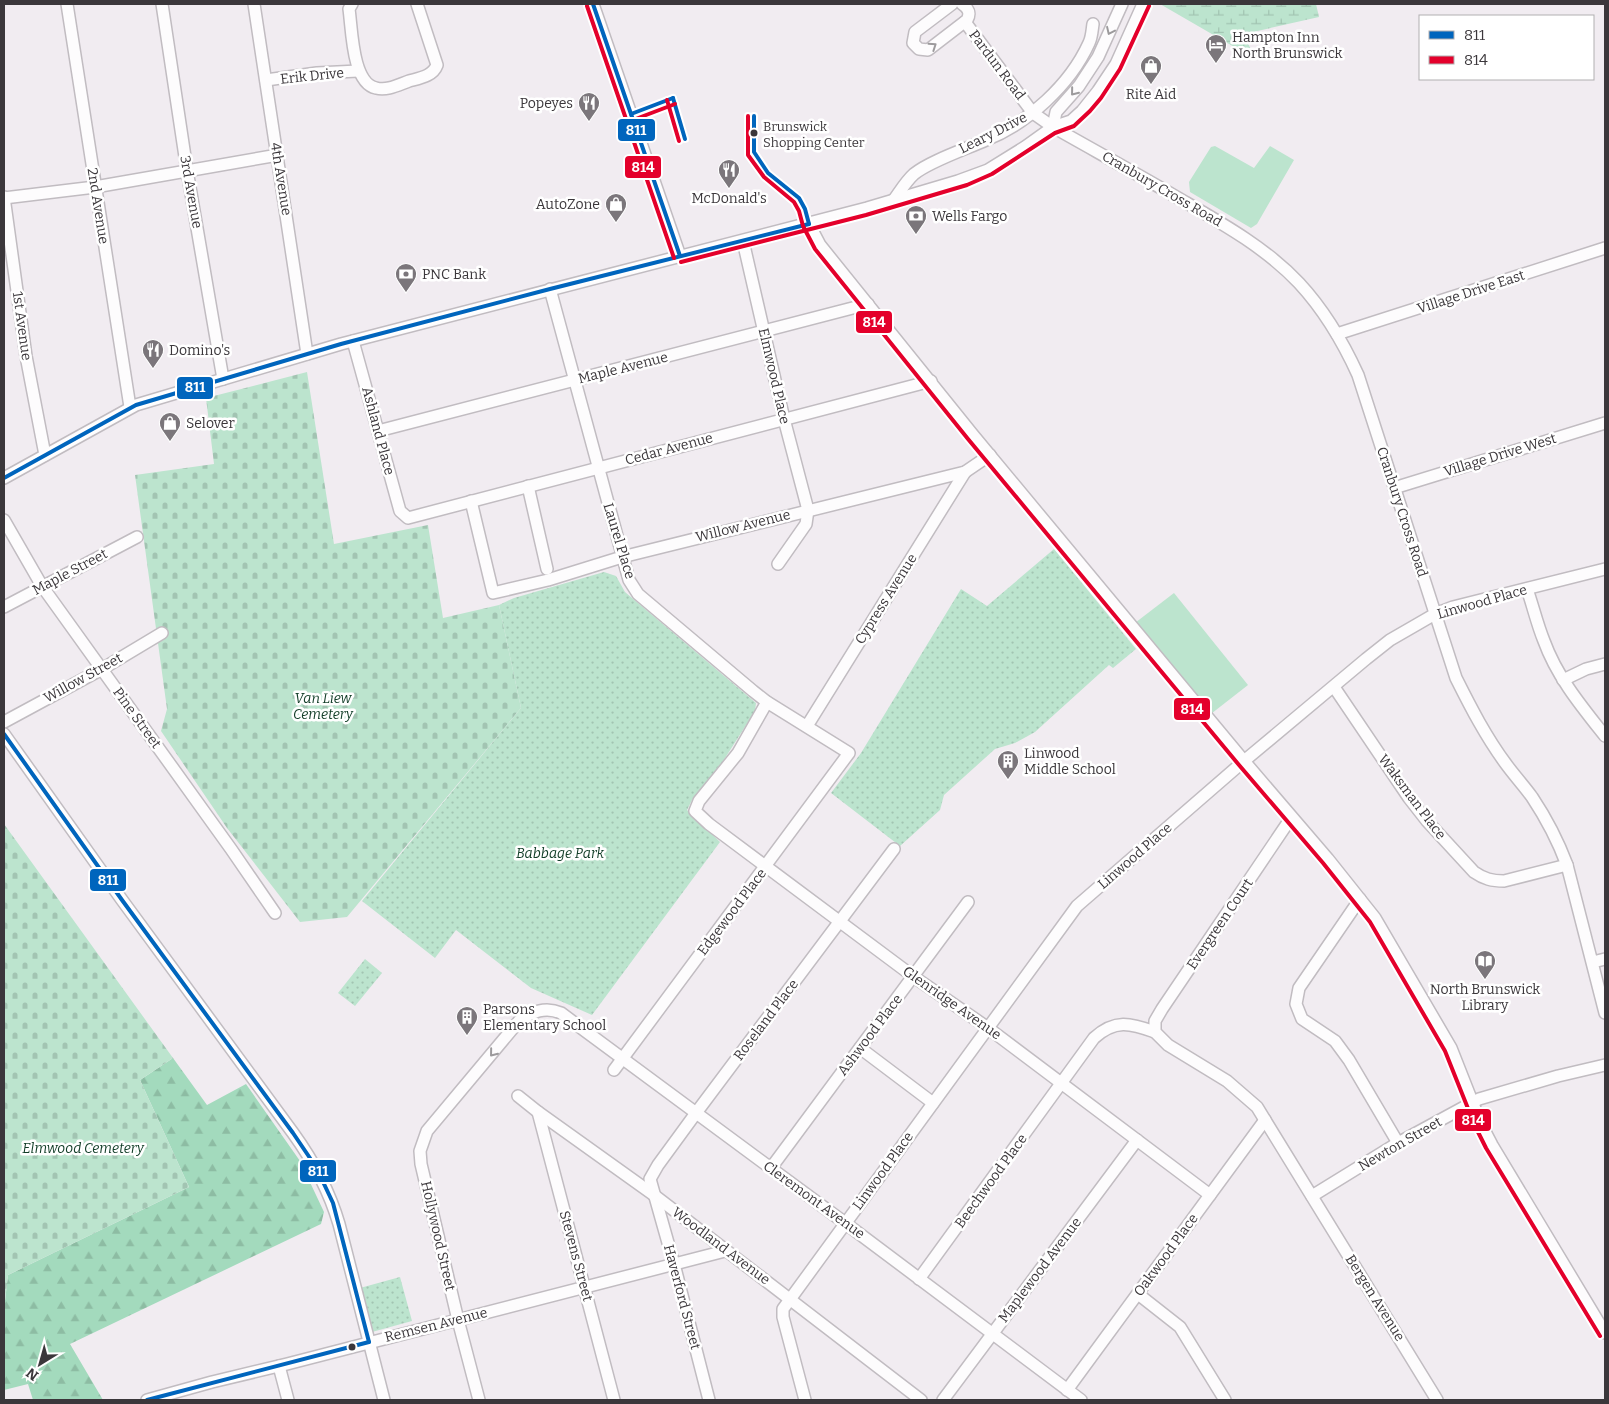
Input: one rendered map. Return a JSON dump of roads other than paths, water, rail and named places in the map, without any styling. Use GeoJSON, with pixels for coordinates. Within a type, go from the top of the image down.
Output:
{"type":"FeatureCollection","features":[{"type":"Feature","properties":{"kind":"street","name":"2nd Avenue"},"geometry":{"type":"LineString","coordinates":[[67,4],[130,407]]}},
{"type":"Feature","properties":{"kind":"street","name":"3rd Avenue"},"geometry":{"type":"LineString","coordinates":[[162,4],[187,170],[223,379]]}},
{"type":"Feature","properties":{"kind":"street","name":"4th Avenue"},"geometry":{"type":"LineString","coordinates":[[254,4],[307,354]]}},
{"type":"Feature","properties":{"kind":"street","name":"Erik Drive"},"geometry":{"type":"LineString","coordinates":[[352,4],[349,9],[358,71],[364,81],[373,88],[383,89],[432,73],[437,65],[416,4]]}},
{"type":"Feature","properties":{"kind":"street"},"geometry":{"type":"LineString","coordinates":[[593,4],[680,256]]}},
{"type":"Feature","properties":{"kind":"street"},"geometry":{"type":"LineString","coordinates":[[950,4],[914,32],[912,38],[915,47],[921,50],[928,50],[965,22],[969,14],[966,7],[962,4]]}},
{"type":"Feature","properties":{"kind":"street"},"geometry":{"type":"LineString","coordinates":[[1053,127],[1056,112],[1079,86],[1098,57],[1122,4]]}},
{"type":"Feature","properties":{"kind":"street"},"geometry":{"type":"LineString","coordinates":[[4,478],[130,407],[353,341],[893,201],[988,170],[1053,127],[1071,121],[1098,91],[1123,51],[1143,4]]}},
{"type":"Feature","properties":{"kind":"street","name":"Pardun Road"},"geometry":{"type":"LineString","coordinates":[[965,22],[1033,113],[1053,127]]}},
{"type":"Feature","properties":{"kind":"street","name":"Leary Drive"},"geometry":{"type":"LineString","coordinates":[[893,201],[914,174],[935,162],[988,140],[1033,113],[1076,66],[1090,41],[1093,24]]}},
{"type":"Feature","properties":{"kind":"street","name":"Erik Drive"},"geometry":{"type":"LineString","coordinates":[[266,80],[317,73],[358,71]]}},
{"type":"Feature","properties":{"kind":"street","name":"Cranbury Cross Road"},"geometry":{"type":"LineString","coordinates":[[1053,127],[1226,226],[1277,262],[1310,296],[1337,334],[1358,375],[1456,678],[1477,721],[1506,764],[1532,797],[1553,831],[1567,865],[1605,1013]]}},
{"type":"Feature","properties":{"kind":"street"},"geometry":{"type":"LineString","coordinates":[[4,197],[95,187],[278,155]]}},
{"type":"Feature","properties":{"kind":"street","name":"1st Avenue"},"geometry":{"type":"LineString","coordinates":[[4,197],[26,356],[45,455]]}},
{"type":"Feature","properties":{"kind":"street"},"geometry":{"type":"LineString","coordinates":[[809,224],[820,244],[990,455],[1291,818],[1328,859],[1374,918],[1459,1064],[1481,1124],[1497,1154],[1605,1332]]}},
{"type":"Feature","properties":{"kind":"street","name":"Elmwood Place"},"geometry":{"type":"LineString","coordinates":[[743,241],[784,419],[808,510]]}},
{"type":"Feature","properties":{"kind":"street","name":"Village Drive East"},"geometry":{"type":"LineString","coordinates":[[1337,334],[1605,248]]}},
{"type":"Feature","properties":{"kind":"street","name":"Laurel Place"},"geometry":{"type":"LineString","coordinates":[[550,289],[622,557],[629,580],[638,594],[767,702],[849,753]]}},
{"type":"Feature","properties":{"kind":"street","name":"Maple Avenue"},"geometry":{"type":"LineString","coordinates":[[378,431],[868,304]]}},
{"type":"Feature","properties":{"kind":"street","name":"Ashland Place"},"geometry":{"type":"LineString","coordinates":[[353,341],[400,511],[408,518]]}},
{"type":"Feature","properties":{"kind":"street","name":"Cedar Avenue"},"geometry":{"type":"LineString","coordinates":[[408,518],[931,381]]}},
{"type":"Feature","properties":{"kind":"street","name":"Village Drive West"},"geometry":{"type":"LineString","coordinates":[[1394,488],[1605,423]]}},
{"type":"Feature","properties":{"kind":"street","name":"Willow Avenue"},"geometry":{"type":"LineString","coordinates":[[471,501],[493,592],[548,580],[622,557],[965,472],[990,455]]}},
{"type":"Feature","properties":{"kind":"street","name":"Cypress Avenue"},"geometry":{"type":"LineString","coordinates":[[807,726],[965,472]]}},
{"type":"Feature","properties":{"kind":"street"},"geometry":{"type":"LineString","coordinates":[[528,486],[547,570]]}},
{"type":"Feature","properties":{"kind":"street"},"geometry":{"type":"LineString","coordinates":[[778,564],[806,524],[808,510]]}},
{"type":"Feature","properties":{"kind":"street","name":"Pine Street"},"geometry":{"type":"LineString","coordinates":[[4,520],[42,586],[231,848],[275,913]]}},
{"type":"Feature","properties":{"kind":"street","name":"Maple Street"},"geometry":{"type":"LineString","coordinates":[[4,607],[137,536]]}},
{"type":"Feature","properties":{"kind":"street","name":"Linwood Place"},"geometry":{"type":"LineString","coordinates":[[790,1298],[1077,906],[1244,761],[1390,640],[1435,614],[1453,607],[1605,568]]}},
{"type":"Feature","properties":{"kind":"street"},"geometry":{"type":"LineString","coordinates":[[1527,589],[1544,642],[1563,680],[1605,736]]}},
{"type":"Feature","properties":{"kind":"street","name":"Willow Street"},"geometry":{"type":"LineString","coordinates":[[4,722],[102,669],[162,633]]}},
{"type":"Feature","properties":{"kind":"street"},"geometry":{"type":"LineString","coordinates":[[1563,680],[1586,669],[1605,664]]}},
{"type":"Feature","properties":{"kind":"street","name":"Waksman Place"},"geometry":{"type":"LineString","coordinates":[[1334,686],[1409,798],[1427,821],[1474,872],[1483,878],[1504,881],[1567,865]]}},
{"type":"Feature","properties":{"kind":"street","name":"Glenridge Avenue"},"geometry":{"type":"LineString","coordinates":[[767,702],[738,753],[699,801],[695,811],[709,824],[840,922],[914,977],[988,1028],[1210,1195]]}},
{"type":"Feature","properties":{"kind":"street"},"geometry":{"type":"LineString","coordinates":[[4,734],[316,1167],[335,1210],[384,1400]]}},
{"type":"Feature","properties":{"kind":"street","name":"Edgewood Place"},"geometry":{"type":"LineString","coordinates":[[614,1070],[849,753]]}},
{"type":"Feature","properties":{"kind":"street","name":"Evergreen Court"},"geometry":{"type":"LineString","coordinates":[[1155,1032],[1155,1021],[1162,1009],[1291,818]]}},
{"type":"Feature","properties":{"kind":"street","name":"Roseland Place"},"geometry":{"type":"LineString","coordinates":[[654,1195],[650,1179],[658,1165],[894,848]]}},
{"type":"Feature","properties":{"kind":"street"},"geometry":{"type":"LineString","coordinates":[[1360,899],[1298,988],[1296,1004],[1302,1019],[1335,1040],[1398,1143]]}},
{"type":"Feature","properties":{"kind":"street","name":"Ashwood Place"},"geometry":{"type":"LineString","coordinates":[[771,1168],[968,902]]}},
{"type":"Feature","properties":{"kind":"street"},"geometry":{"type":"LineString","coordinates":[[1593,962],[1605,959]]}},
{"type":"Feature","properties":{"kind":"street","name":"Cleremont Avenue"},"geometry":{"type":"LineString","coordinates":[[427,1131],[519,1021],[532,1013],[542,1010],[549,1009],[561,1013],[993,1333],[1080,1400]]}},
{"type":"Feature","properties":{"kind":"street"},"geometry":{"type":"LineString","coordinates":[[1062,1083],[1094,1038],[1104,1029],[1117,1024],[1134,1025],[1155,1032],[1168,1045],[1227,1081],[1257,1107],[1312,1196]]}},
{"type":"Feature","properties":{"kind":"street"},"geometry":{"type":"LineString","coordinates":[[860,1048],[933,1103]]}},
{"type":"Feature","properties":{"kind":"street","name":"Newton Street"},"geometry":{"type":"LineString","coordinates":[[1312,1196],[1398,1143],[1484,1097],[1605,1065]]}},
{"type":"Feature","properties":{"kind":"street","name":"Beechwood Place"},"geometry":{"type":"LineString","coordinates":[[919,1278],[1062,1083]]}},
{"type":"Feature","properties":{"kind":"street","name":"Woodland Avenue"},"geometry":{"type":"LineString","coordinates":[[518,1096],[654,1195],[921,1400]]}},
{"type":"Feature","properties":{"kind":"street","name":"Stevens Street"},"geometry":{"type":"LineString","coordinates":[[538,1112],[614,1400]]}},
{"type":"Feature","properties":{"kind":"street","name":"Oakwood Place"},"geometry":{"type":"LineString","coordinates":[[1067,1390],[1265,1120]]}},
{"type":"Feature","properties":{"kind":"street","name":"Hollywood Street"},"geometry":{"type":"LineString","coordinates":[[427,1131],[420,1152],[421,1164],[479,1400]]}},
{"type":"Feature","properties":{"kind":"street","name":"Maplewood Avenue"},"geometry":{"type":"LineString","coordinates":[[943,1400],[1137,1140]]}},
{"type":"Feature","properties":{"kind":"street","name":"Haverford Street"},"geometry":{"type":"LineString","coordinates":[[654,1195],[709,1400]]}},
{"type":"Feature","properties":{"kind":"street","name":"Bergen Avenue"},"geometry":{"type":"LineString","coordinates":[[1312,1196],[1437,1400]]}},
{"type":"Feature","properties":{"kind":"street","name":"Remsen Avenue"},"geometry":{"type":"LineString","coordinates":[[148,1400],[725,1251]]}},
{"type":"Feature","properties":{"kind":"street"},"geometry":{"type":"LineString","coordinates":[[1138,1294],[1180,1327],[1225,1400]]}},
{"type":"Feature","properties":{"kind":"street"},"geometry":{"type":"LineString","coordinates":[[790,1298],[782,1308],[782,1313],[805,1400]]}},
{"type":"Feature","properties":{"kind":"street"},"geometry":{"type":"LineString","coordinates":[[279,1366],[288,1400]]}},
{"type":"Feature","properties":{"kind":"place","name":"Hampton Inn North Brunswick"},"geometry":{"type":"Point","coordinates":[1216,64]}},
{"type":"Feature","properties":{"kind":"place","name":"Rite Aid"},"geometry":{"type":"Point","coordinates":[1151,85]}},
{"type":"Feature","properties":{"kind":"place","name":"Popeyes"},"geometry":{"type":"Point","coordinates":[589,122]}},
{"type":"Feature","properties":{"kind":"place","name":"Brunswick Shopping Center"},"geometry":{"type":"Point","coordinates":[754,133]}},
{"type":"Feature","properties":{"kind":"place","name":"McDonald's"},"geometry":{"type":"Point","coordinates":[729,189]}},
{"type":"Feature","properties":{"kind":"place","name":"AutoZone"},"geometry":{"type":"Point","coordinates":[616,223]}},
{"type":"Feature","properties":{"kind":"place","name":"Wells Fargo"},"geometry":{"type":"Point","coordinates":[916,235]}},
{"type":"Feature","properties":{"kind":"place","name":"PNC Bank"},"geometry":{"type":"Point","coordinates":[406,293]}},
{"type":"Feature","properties":{"kind":"place","name":"Domino's"},"geometry":{"type":"Point","coordinates":[153,369]}},
{"type":"Feature","properties":{"kind":"place","name":"Selover"},"geometry":{"type":"Point","coordinates":[170,442]}},
{"type":"Feature","properties":{"kind":"place","name":"Linwood Middle School"},"geometry":{"type":"Point","coordinates":[1008,780]}},
{"type":"Feature","properties":{"kind":"place","name":"North Brunswick Library"},"geometry":{"type":"Point","coordinates":[1485,980]}},
{"type":"Feature","properties":{"kind":"place","name":"Parsons Elementary School"},"geometry":{"type":"Point","coordinates":[467,1036]}},
{"type":"Feature","properties":{"kind":"park label","name":"Van Liew Cemetery"},"geometry":{"type":"Point","coordinates":[323,706]}},
{"type":"Feature","properties":{"kind":"park label","name":"Babbage Park"},"geometry":{"type":"Point","coordinates":[560,853]}},
{"type":"Feature","properties":{"kind":"park label","name":"Elmwood Cemetery"},"geometry":{"type":"Point","coordinates":[83,1148]}}]}
